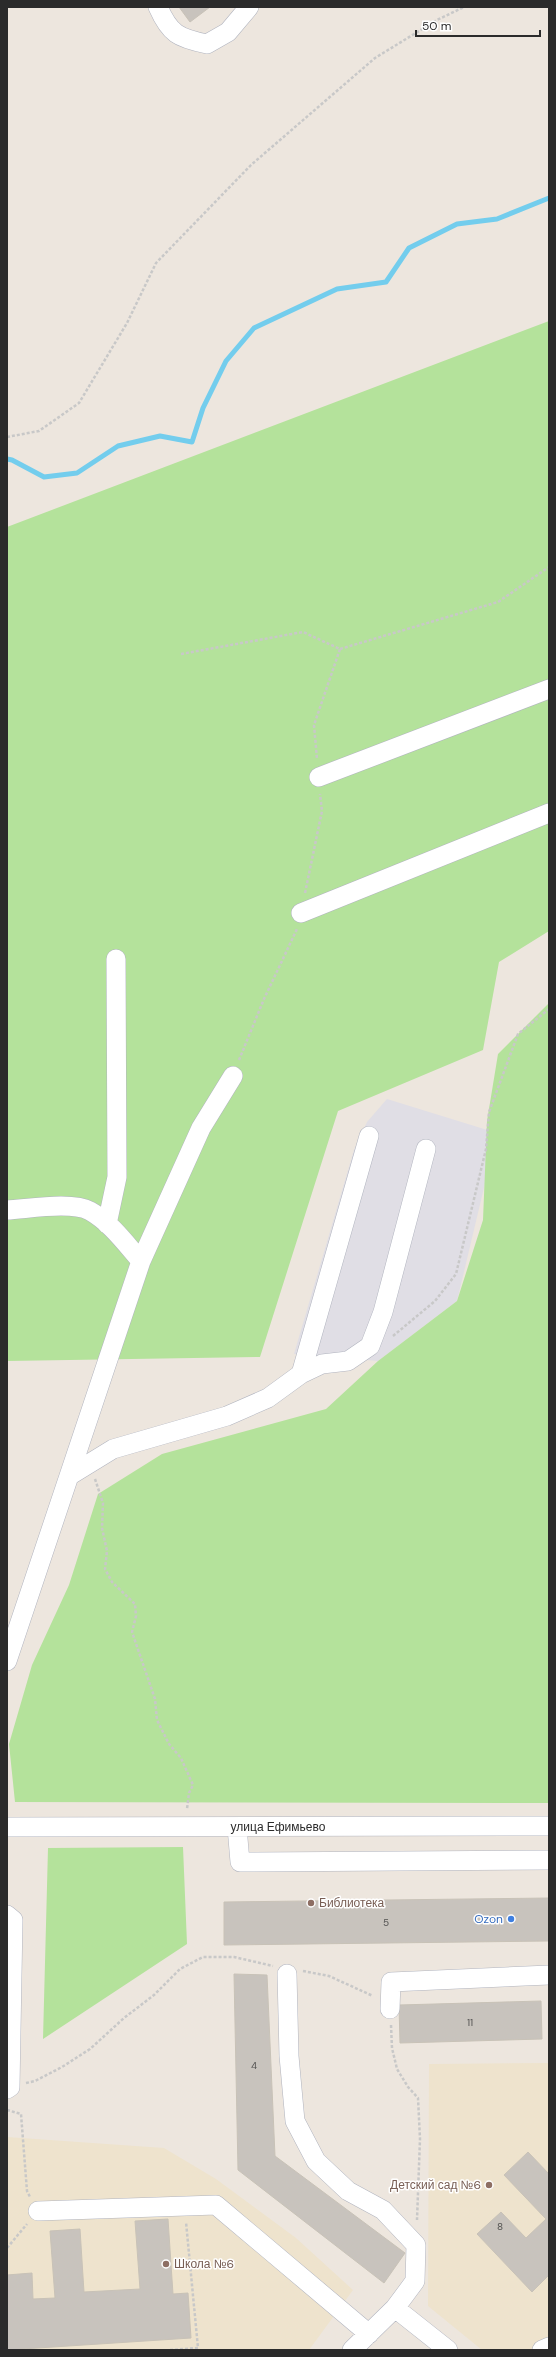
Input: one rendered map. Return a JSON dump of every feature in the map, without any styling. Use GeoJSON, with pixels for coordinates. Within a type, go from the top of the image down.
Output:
{"type":"FeatureCollection","features":[{"type":"Feature","properties":{"kind":"street"},"geometry":{"type":"LineString","coordinates":[[158,7],[167,26],[183,39],[207,44],[228,32],[249,7]]}},
{"type":"Feature","properties":{"kind":"street"},"geometry":{"type":"LineString","coordinates":[[319,777],[549,689]]}},
{"type":"Feature","properties":{"kind":"street"},"geometry":{"type":"LineString","coordinates":[[301,913],[549,813]]}},
{"type":"Feature","properties":{"kind":"street"},"geometry":{"type":"LineString","coordinates":[[107,1224],[117,1177],[116,959]]}},
{"type":"Feature","properties":{"kind":"street"},"geometry":{"type":"LineString","coordinates":[[7,1661],[141,1261],[201,1128],[233,1076]]}},
{"type":"Feature","properties":{"kind":"street"},"geometry":{"type":"LineString","coordinates":[[301,1374],[369,1136]]}},
{"type":"Feature","properties":{"kind":"street"},"geometry":{"type":"LineString","coordinates":[[69,1476],[113,1448],[227,1416],[268,1398],[301,1374],[322,1364],[348,1361],[370,1346],[383,1312],[426,1149]]}},
{"type":"Feature","properties":{"kind":"street"},"geometry":{"type":"LineString","coordinates":[[7,1210],[70,1207],[90,1210],[107,1224],[141,1261]]}},
{"type":"Feature","properties":{"kind":"street","name":"улица Ефимьево"},"geometry":{"type":"LineString","coordinates":[[7,1827],[549,1826]]}},
{"type":"Feature","properties":{"kind":"street"},"geometry":{"type":"LineString","coordinates":[[237,1827],[240,1862],[549,1860]]}},
{"type":"Feature","properties":{"kind":"street"},"geometry":{"type":"LineString","coordinates":[[7,1915],[14,1920],[8,2088]]}},
{"type":"Feature","properties":{"kind":"street"},"geometry":{"type":"LineString","coordinates":[[287,1974],[289,2056],[295,2121],[316,2161],[348,2191],[382,2210],[416,2245],[415,2281],[394,2308],[352,2350]]}},
{"type":"Feature","properties":{"kind":"street"},"geometry":{"type":"LineString","coordinates":[[390,2009],[391,1982],[549,1975]]}},
{"type":"Feature","properties":{"kind":"street"},"geometry":{"type":"LineString","coordinates":[[38,2211],[216,2205],[369,2334]]}},
{"type":"Feature","properties":{"kind":"street"},"geometry":{"type":"LineString","coordinates":[[394,2308],[448,2350]]}},
{"type":"Feature","properties":{"kind":"street"},"geometry":{"type":"LineString","coordinates":[[542,2350],[549,2347]]}},
{"type":"Feature","properties":{"kind":"path"},"geometry":{"type":"LineString","coordinates":[[7,437],[38,431],[79,403],[127,323],[156,263],[251,165],[375,58],[437,20],[464,7]]}},
{"type":"Feature","properties":{"kind":"path"},"geometry":{"type":"LineString","coordinates":[[181,654],[303,632],[340,649],[498,602],[549,567]]}},
{"type":"Feature","properties":{"kind":"path"},"geometry":{"type":"LineString","coordinates":[[233,1076],[264,999],[298,926],[322,811],[314,725],[340,649]]}},
{"type":"Feature","properties":{"kind":"path"},"geometry":{"type":"LineString","coordinates":[[370,1346],[398,1334],[435,1301],[456,1274],[486,1149],[488,1112],[518,1034],[549,1009]]}},
{"type":"Feature","properties":{"kind":"path"},"geometry":{"type":"LineString","coordinates":[[86,1465],[94,1476],[103,1503],[102,1528],[107,1551],[105,1569],[112,1582],[135,1604],[136,1616],[132,1632],[155,1699],[157,1720],[170,1744],[181,1758],[193,1785],[189,1793],[184,1827]]}},
{"type":"Feature","properties":{"kind":"path"},"geometry":{"type":"LineString","coordinates":[[8,2088],[35,2081],[62,2067],[90,2049],[124,2018],[154,1995],[180,1969],[203,1957],[234,1956],[269,1963],[287,1974],[307,1970],[329,1976],[355,1986],[384,2003],[390,2009],[392,2048],[397,2069],[408,2087],[418,2098],[420,2139],[416,2245]]}},
{"type":"Feature","properties":{"kind":"path"},"geometry":{"type":"LineString","coordinates":[[7,2110],[21,2114],[27,2191],[38,2211],[7,2248]]}},
{"type":"Feature","properties":{"kind":"path"},"geometry":{"type":"LineString","coordinates":[[170,2350],[198,2348],[185,2206]]}},
{"type":"Feature","properties":{"kind":"shaded area"},"geometry":{"type":"Polygon","coordinates":[[[387,1099],[497,1133],[457,1301],[378,1361],[294,1354],[354,1150],[367,1122],[387,1099]]]}},
{"type":"Feature","properties":{"kind":"shaded area","name":"Детский сад №6"},"geometry":{"type":"Polygon","coordinates":[[[549,2063],[549,2350],[482,2350],[428,2306],[429,2064],[549,2063]]]}},
{"type":"Feature","properties":{"kind":"shaded area","name":"Школа №6"},"geometry":{"type":"Polygon","coordinates":[[[7,2137],[164,2148],[216,2179],[296,2238],[353,2290],[309,2350],[7,2350],[7,2137]]]}},
{"type":"Feature","properties":{"kind":"green space"},"geometry":{"type":"Polygon","coordinates":[[[549,321],[549,931],[499,962],[483,1050],[338,1111],[260,1357],[7,1361],[7,527],[549,321]]]}},
{"type":"Feature","properties":{"kind":"green space"},"geometry":{"type":"Polygon","coordinates":[[[549,1003],[549,1803],[15,1802],[9,1744],[32,1665],[69,1585],[98,1494],[162,1454],[326,1409],[378,1361],[457,1301],[483,1220],[487,1121],[498,1054],[549,1003]]]}},
{"type":"Feature","properties":{"kind":"green space"},"geometry":{"type":"Polygon","coordinates":[[[183,1847],[187,1944],[43,2039],[48,1848],[183,1847]]]}},
{"type":"Feature","properties":{"kind":"building"},"geometry":{"type":"Polygon","coordinates":[[[179,7],[210,7],[190,22],[179,7]]]}},
{"type":"Feature","properties":{"kind":"building"},"geometry":{"type":"Polygon","coordinates":[[[549,1898],[549,1941],[224,1945],[224,1902],[549,1898]]]}},
{"type":"Feature","properties":{"kind":"building"},"geometry":{"type":"Polygon","coordinates":[[[234,1974],[267,1975],[275,2156],[405,2253],[384,2283],[238,2170],[234,1974]]]}},
{"type":"Feature","properties":{"kind":"building"},"geometry":{"type":"Polygon","coordinates":[[[541,2001],[542,2039],[400,2043],[399,2005],[541,2001]]]}},
{"type":"Feature","properties":{"kind":"building"},"geometry":{"type":"Polygon","coordinates":[[[528,2152],[549,2174],[549,2275],[532,2292],[477,2234],[501,2212],[526,2238],[546,2219],[504,2175],[528,2152]]]}},
{"type":"Feature","properties":{"kind":"building"},"geometry":{"type":"Polygon","coordinates":[[[168,2219],[173,2294],[188,2293],[191,2338],[7,2350],[7,2275],[32,2273],[33,2299],[55,2298],[50,2231],[80,2229],[84,2292],[140,2289],[135,2221],[168,2219]]]}},
{"type":"Feature","properties":{"kind":"waterway"},"geometry":{"type":"LineString","coordinates":[[7,459],[12,460],[44,477],[77,473],[118,446],[160,436],[192,442],[203,408],[226,361],[254,328],[337,289],[386,282],[409,248],[457,224],[497,219],[549,198]]}},
{"type":"Feature","properties":{"kind":"place","name":"Библиотека"},"geometry":{"type":"Point","coordinates":[311,1903]}},
{"type":"Feature","properties":{"kind":"place","name":"Ozon"},"geometry":{"type":"Point","coordinates":[511,1919]}},
{"type":"Feature","properties":{"kind":"place","name":"Детский сад №6"},"geometry":{"type":"Point","coordinates":[489,2185]}},
{"type":"Feature","properties":{"kind":"place","name":"Школа №6"},"geometry":{"type":"Point","coordinates":[166,2264]}}]}
